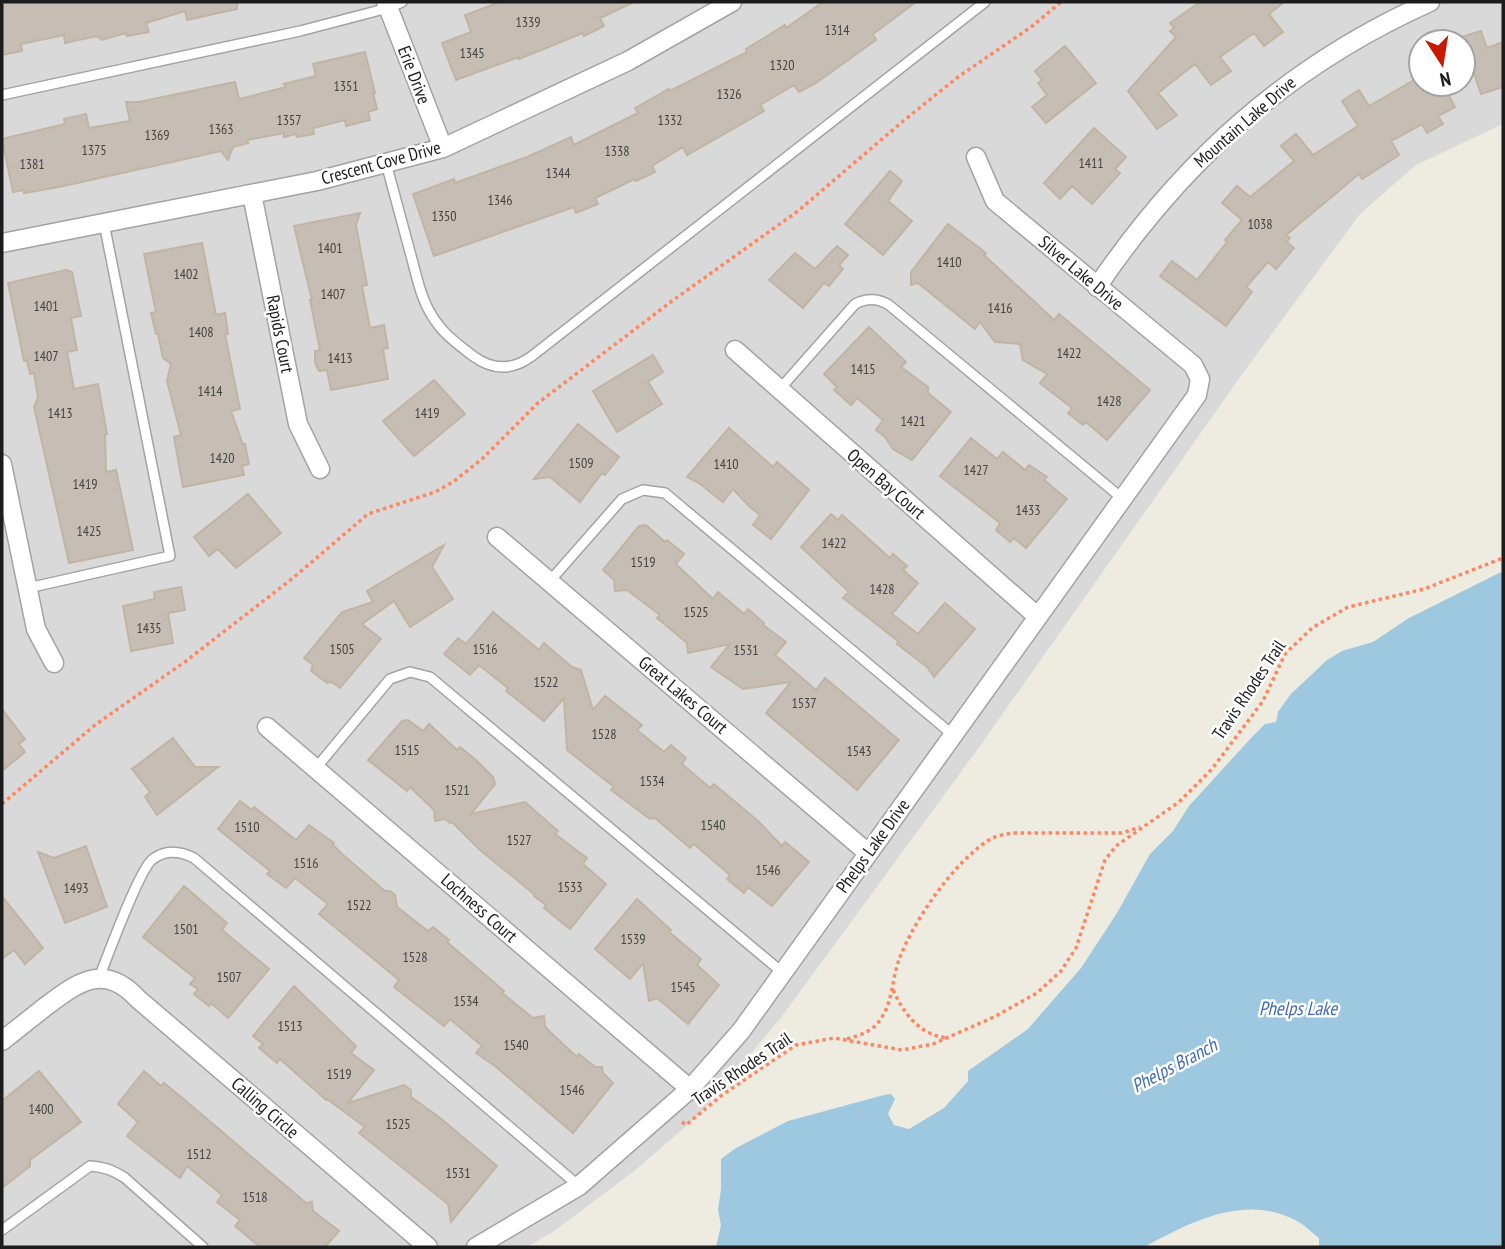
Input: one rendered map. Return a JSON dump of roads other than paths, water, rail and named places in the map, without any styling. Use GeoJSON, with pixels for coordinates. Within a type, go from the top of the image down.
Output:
{"type":"FeatureCollection","features":[{"type":"Feature","properties":{"kind":"street","name":"Crescent Cove Drive"},"geometry":{"type":"LineString","coordinates":[[2,243],[317,181],[443,148],[628,61],[732,2]]}},
{"type":"Feature","properties":{"kind":"street","name":"Mountain Lake Drive"},"geometry":{"type":"LineString","coordinates":[[1097,287],[1151,212],[1214,145],[1248,114],[1323,59],[1363,35],[1430,2]]}},
{"type":"Feature","properties":{"kind":"street","name":"Erie Drive"},"geometry":{"type":"LineString","coordinates":[[392,4],[443,148]]}},
{"type":"Feature","properties":{"kind":"street","name":"Silver Lake Drive"},"geometry":{"type":"LineString","coordinates":[[976,157],[996,201],[1193,365],[1200,379]]}},
{"type":"Feature","properties":{"kind":"street","name":"Rapids Court"},"geometry":{"type":"LineString","coordinates":[[252,194],[298,424],[320,470]]}},
{"type":"Feature","properties":{"kind":"street","name":"Open Bay Court"},"geometry":{"type":"LineString","coordinates":[[735,350],[1038,617]]}},
{"type":"Feature","properties":{"kind":"street","name":"Phelps Lake Drive"},"geometry":{"type":"LineString","coordinates":[[476,1247],[579,1186],[690,1089],[741,1031],[1197,395],[1200,379]]}},
{"type":"Feature","properties":{"kind":"street"},"geometry":{"type":"LineString","coordinates":[[2,464],[36,629],[54,663]]}},
{"type":"Feature","properties":{"kind":"street","name":"Great Lakes Court"},"geometry":{"type":"LineString","coordinates":[[497,537],[869,853]]}},
{"type":"Feature","properties":{"kind":"street","name":"Lochness Court"},"geometry":{"type":"LineString","coordinates":[[267,727],[690,1089]]}},
{"type":"Feature","properties":{"kind":"street"},"geometry":{"type":"LineString","coordinates":[[2,1041],[69,988],[83,980],[99,978]]}},
{"type":"Feature","properties":{"kind":"street","name":"Calling Circle"},"geometry":{"type":"LineString","coordinates":[[99,978],[114,980],[128,988],[428,1247]]}},
{"type":"Feature","properties":{"kind":"lane"},"geometry":{"type":"LineString","coordinates":[[386,163],[419,285],[430,313],[449,338],[478,359],[500,368],[511,367],[532,356],[985,2]]}},
{"type":"Feature","properties":{"kind":"lane"},"geometry":{"type":"LineString","coordinates":[[2,95],[300,31],[392,4]]}},
{"type":"Feature","properties":{"kind":"lane"},"geometry":{"type":"LineString","coordinates":[[27,588],[170,556],[104,223]]}},
{"type":"Feature","properties":{"kind":"lane"},"geometry":{"type":"LineString","coordinates":[[779,390],[855,304],[863,300],[881,300],[1123,499]]}},
{"type":"Feature","properties":{"kind":"lane"},"geometry":{"type":"LineString","coordinates":[[550,582],[622,499],[643,490],[665,493],[953,735]]}},
{"type":"Feature","properties":{"kind":"lane"},"geometry":{"type":"LineString","coordinates":[[316,768],[390,680],[410,672],[430,677],[783,973]]}},
{"type":"Feature","properties":{"kind":"lane"},"geometry":{"type":"LineString","coordinates":[[99,978],[146,864],[164,853],[185,853],[579,1186]]}},
{"type":"Feature","properties":{"kind":"lane"},"geometry":{"type":"LineString","coordinates":[[2,1230],[90,1166],[102,1167],[125,1178],[202,1247]]}},
{"type":"Feature","properties":{"kind":"water","name":"Phelps Lake"},"geometry":{"type":"Polygon","coordinates":[[[1503,571],[1503,1247],[1319,1247],[1319,1238],[1300,1223],[1277,1213],[1238,1210],[1199,1220],[1144,1247],[716,1247],[721,1225],[718,1210],[721,1159],[736,1148],[788,1121],[884,1095],[891,1094],[895,1099],[888,1114],[894,1125],[909,1129],[944,1108],[968,1081],[968,1071],[1028,1029],[1081,968],[1117,913],[1150,854],[1173,831],[1189,806],[1252,737],[1265,724],[1276,722],[1278,712],[1290,695],[1327,660],[1342,651],[1373,642],[1409,618],[1503,571]]]}},
{"type":"Feature","properties":{"kind":"water label","name":"Phelps Branch"},"geometry":{"type":"Point","coordinates":[1174,1065]}}]}
